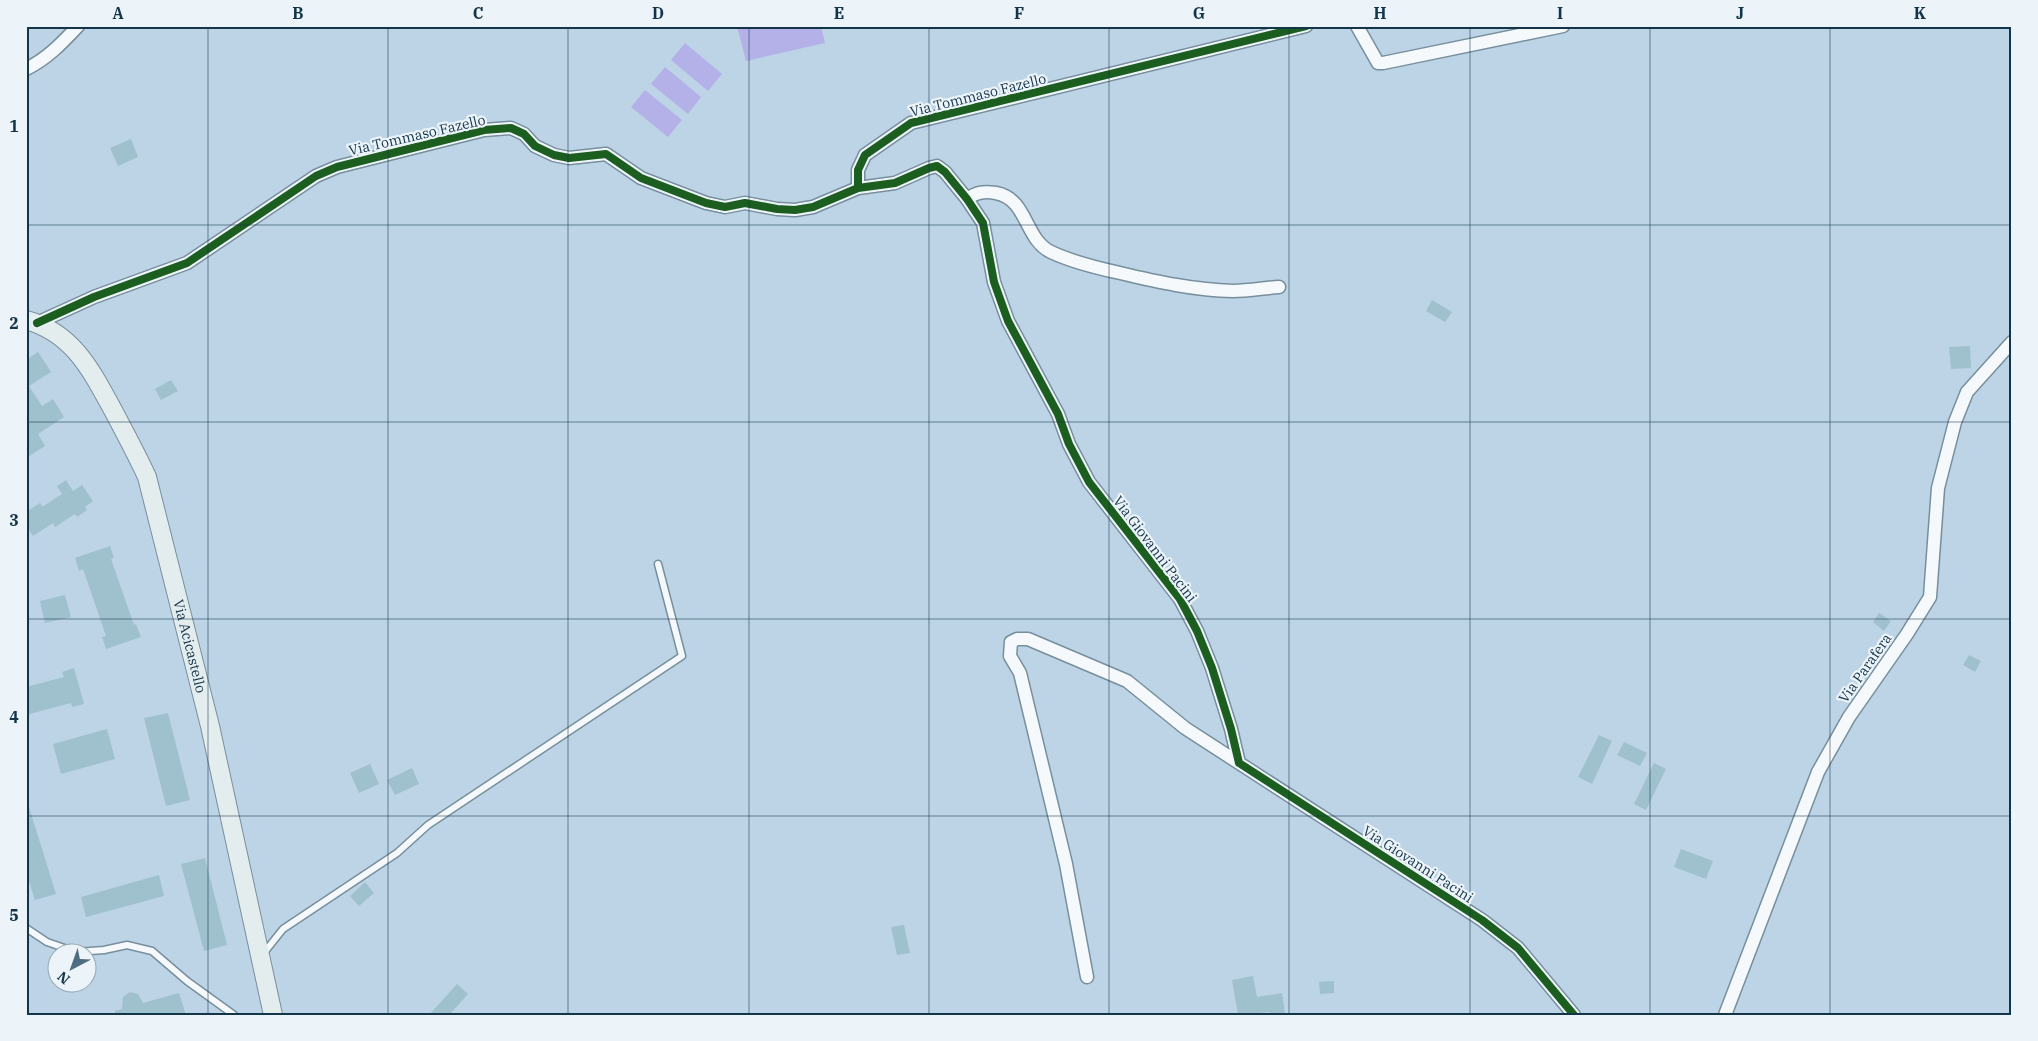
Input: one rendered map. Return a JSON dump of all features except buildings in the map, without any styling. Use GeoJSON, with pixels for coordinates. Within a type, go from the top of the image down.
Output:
{"type":"FeatureCollection","features":[{"type":"Feature","properties":{"kind":"main road","name":"Via Acicastello"},"geometry":{"type":"LineString","coordinates":[[32,322],[54,332],[69,344],[88,364],[147,477],[210,726],[273,1015]]}},
{"type":"Feature","properties":{"kind":"street"},"geometry":{"type":"LineString","coordinates":[[26,69],[39,63],[58,48],[78,26]]}},
{"type":"Feature","properties":{"kind":"street","name":"Via Tommaso Fazello"},"geometry":{"type":"LineString","coordinates":[[32,322],[186,263],[316,176],[337,167],[484,130],[511,128],[524,134],[535,146],[554,155],[569,158],[606,154],[642,178],[706,203],[725,207],[745,203],[795,210],[813,206],[858,188],[858,170],[865,155],[911,123],[1306,26]]}},
{"type":"Feature","properties":{"kind":"street"},"geometry":{"type":"LineString","coordinates":[[1357,26],[1378,62],[1383,63],[1562,26]]}},
{"type":"Feature","properties":{"kind":"street","name":"Via Giovanni Pacini"},"geometry":{"type":"LineString","coordinates":[[858,188],[895,183],[928,168],[937,166],[945,172],[967,199],[983,223],[994,282],[1008,322],[1058,414],[1069,444],[1089,482],[1180,599],[1197,631],[1212,668],[1232,729],[1239,763],[1482,920],[1518,948],[1574,1015]]}},
{"type":"Feature","properties":{"kind":"street"},"geometry":{"type":"LineString","coordinates":[[967,199],[985,191],[1004,194],[1021,210],[1038,243],[1049,251],[1093,267],[1194,289],[1235,291],[1279,287]]}},
{"type":"Feature","properties":{"kind":"street","name":"Via Parafera"},"geometry":{"type":"LineString","coordinates":[[1724,1015],[1818,772],[1849,717],[1907,634],[1930,597],[1938,488],[1955,422],[1967,392],[2012,342]]}},
{"type":"Feature","properties":{"kind":"street"},"geometry":{"type":"LineString","coordinates":[[1087,977],[1066,864],[1020,673],[1010,656],[1011,642],[1017,639],[1028,639],[1127,681],[1185,728],[1239,763]]}},
{"type":"Feature","properties":{"kind":"lane"},"geometry":{"type":"LineString","coordinates":[[260,956],[283,929],[397,853],[428,825],[682,656],[658,564]]}},
{"type":"Feature","properties":{"kind":"lane"},"geometry":{"type":"LineString","coordinates":[[26,928],[47,942],[76,952],[104,950],[127,945],[152,951],[187,981],[234,1015]]}},
{"type":"Feature","properties":{"kind":"shaded area"},"geometry":{"type":"Polygon","coordinates":[[[737,26],[821,26],[825,43],[746,61],[737,26]]]}},
{"type":"Feature","properties":{"kind":"shaded area"},"geometry":{"type":"Polygon","coordinates":[[[685,43],[722,74],[708,91],[671,60],[685,43]]]}},
{"type":"Feature","properties":{"kind":"shaded area"},"geometry":{"type":"Polygon","coordinates":[[[665,67],[701,97],[688,114],[651,84],[665,67]]]}},
{"type":"Feature","properties":{"kind":"shaded area"},"geometry":{"type":"Polygon","coordinates":[[[645,90],[682,120],[668,137],[631,107],[645,90]]]}},
{"type":"Feature","properties":{"kind":"cycle path"},"geometry":{"type":"LineString","coordinates":[[37,323],[94,297],[187,263],[316,176],[337,167],[484,130],[511,128],[524,134],[535,146],[554,155],[569,158],[606,154],[641,178],[706,203],[725,207],[745,203],[777,209],[795,210],[813,207],[858,188],[858,170],[865,155],[911,123],[1306,26]]}},
{"type":"Feature","properties":{"kind":"cycle path"},"geometry":{"type":"LineString","coordinates":[[858,188],[895,183],[937,166],[945,172],[967,199],[983,223],[994,282],[1008,321],[1058,414],[1069,444],[1089,482],[1180,599],[1197,631],[1212,668],[1231,729],[1239,763],[1482,920],[1518,948],[1574,1015]]}}]}
